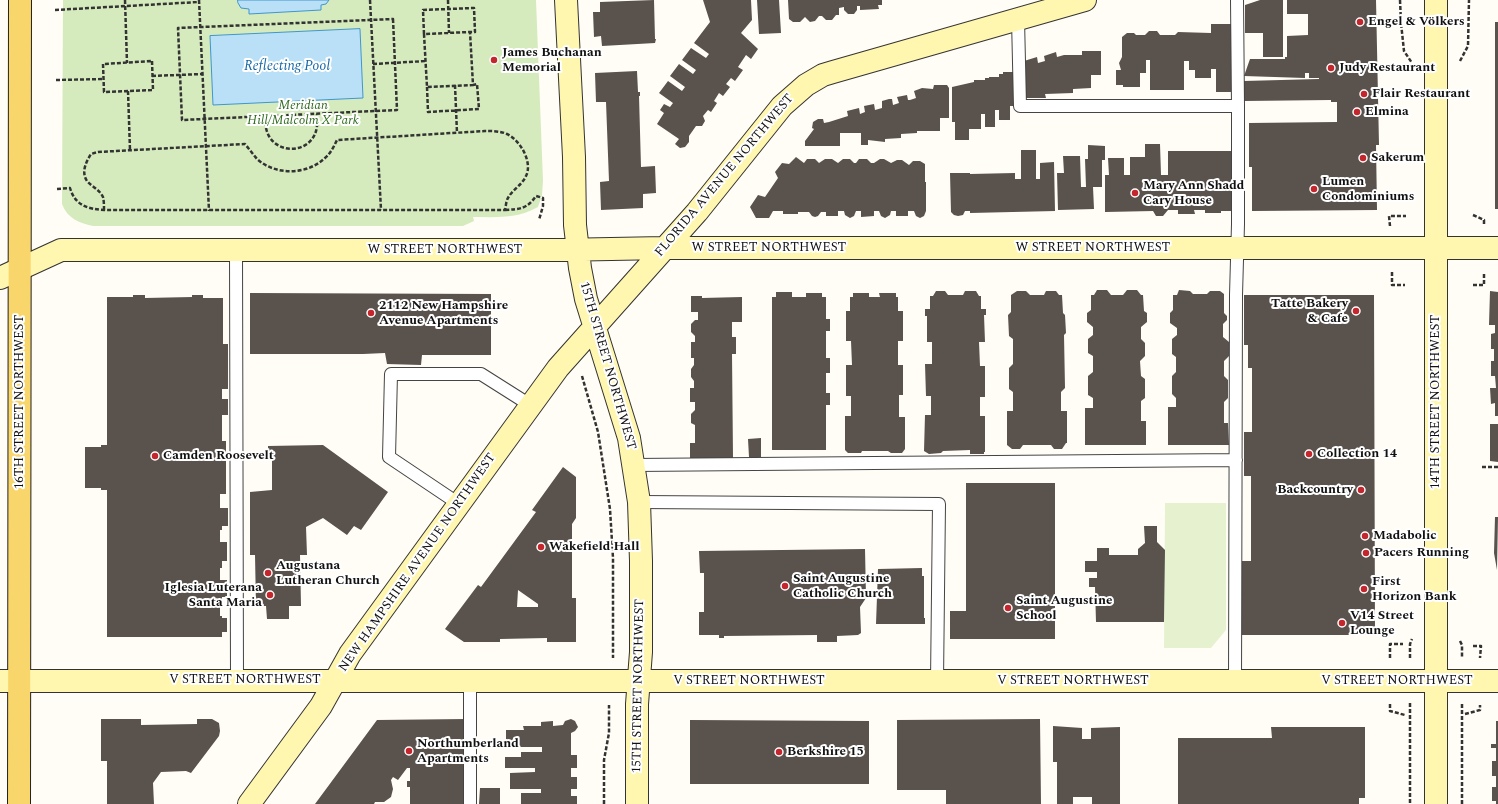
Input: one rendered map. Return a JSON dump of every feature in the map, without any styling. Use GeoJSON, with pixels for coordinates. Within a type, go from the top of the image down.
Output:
{"type":"FeatureCollection","features":[{"type":"Feature","properties":{"kind":"main road","name":"16TH STREET NORTHWEST"},"geometry":{"type":"LineString","coordinates":[[19,804],[10,680],[20,268],[20,0]]}},
{"type":"Feature","properties":{"kind":"street","name":"15TH STREET NORTHWEST"},"geometry":{"type":"LineString","coordinates":[[566,0],[574,169],[575,225],[582,282],[594,326],[620,405],[629,438],[639,502],[641,561],[641,652],[637,704],[636,804]]}},
{"type":"Feature","properties":{"kind":"street","name":"FLORIDA AVENUE NORTHWEST"},"geometry":{"type":"LineString","coordinates":[[594,326],[697,212],[782,106],[806,84],[823,75],[1085,0]]}},
{"type":"Feature","properties":{"kind":"street","name":"14TH STREET NORTHWEST"},"geometry":{"type":"LineString","coordinates":[[1436,0],[1436,804]]}},
{"type":"Feature","properties":{"kind":"street","name":"W STREET NORTHWEST"},"geometry":{"type":"LineString","coordinates":[[20,268],[61,250],[1498,248]]}},
{"type":"Feature","properties":{"kind":"street"},"geometry":{"type":"LineString","coordinates":[[0,278],[20,268]]}},
{"type":"Feature","properties":{"kind":"street","name":"NEW HAMPSHIRE AVENUE NORTHWEST"},"geometry":{"type":"LineString","coordinates":[[249,804],[321,706],[350,654],[558,368],[594,326]]}},
{"type":"Feature","properties":{"kind":"street","name":"V STREET NORTHWEST"},"geometry":{"type":"LineString","coordinates":[[10,680],[1498,681]]}},
{"type":"Feature","properties":{"kind":"lane"},"geometry":{"type":"LineString","coordinates":[[1236,681],[1236,295],[1238,248],[1237,0]]}},
{"type":"Feature","properties":{"kind":"lane"},"geometry":{"type":"LineString","coordinates":[[1018,19],[1020,106],[1238,106]]}},
{"type":"Feature","properties":{"kind":"lane"},"geometry":{"type":"LineString","coordinates":[[236,250],[237,680]]}},
{"type":"Feature","properties":{"kind":"lane"},"geometry":{"type":"LineString","coordinates":[[459,504],[389,457],[391,374],[481,374],[530,406]]}},
{"type":"Feature","properties":{"kind":"lane"},"geometry":{"type":"LineString","coordinates":[[634,464],[1236,460]]}},
{"type":"Feature","properties":{"kind":"lane"},"geometry":{"type":"LineString","coordinates":[[639,502],[939,504],[937,681]]}},
{"type":"Feature","properties":{"kind":"lane"},"geometry":{"type":"LineString","coordinates":[[470,681],[470,804]]}},
{"type":"Feature","properties":{"kind":"path"},"geometry":{"type":"LineString","coordinates":[[125,0],[126,63]]}},
{"type":"Feature","properties":{"kind":"path"},"geometry":{"type":"LineString","coordinates":[[370,0],[381,210]]}},
{"type":"Feature","properties":{"kind":"path"},"geometry":{"type":"LineString","coordinates":[[448,0],[449,33]]}},
{"type":"Feature","properties":{"kind":"path"},"geometry":{"type":"LineString","coordinates":[[56,10],[199,1],[209,211]]}},
{"type":"Feature","properties":{"kind":"path"},"geometry":{"type":"LineString","coordinates":[[424,34],[475,32],[474,8],[423,10],[424,34],[426,61],[428,112],[478,109],[477,84],[427,86]]}},
{"type":"Feature","properties":{"kind":"path"},"geometry":{"type":"LineString","coordinates":[[392,19],[397,110],[182,120],[178,28],[370,20],[392,19]]}},
{"type":"Feature","properties":{"kind":"path"},"geometry":{"type":"LineString","coordinates":[[470,32],[473,84]]}},
{"type":"Feature","properties":{"kind":"path"},"geometry":{"type":"LineString","coordinates":[[152,61],[153,90],[104,92],[104,64],[126,63],[152,61]]}},
{"type":"Feature","properties":{"kind":"path"},"geometry":{"type":"LineString","coordinates":[[373,64],[426,61]]}},
{"type":"Feature","properties":{"kind":"path"},"geometry":{"type":"LineString","coordinates":[[152,76],[203,74]]}},
{"type":"Feature","properties":{"kind":"path"},"geometry":{"type":"LineString","coordinates":[[56,80],[104,78]]}},
{"type":"Feature","properties":{"kind":"path"},"geometry":{"type":"LineString","coordinates":[[455,85],[457,133]]}},
{"type":"Feature","properties":{"kind":"path"},"geometry":{"type":"LineString","coordinates":[[128,91],[130,150]]}},
{"type":"Feature","properties":{"kind":"path"},"geometry":{"type":"LineString","coordinates":[[266,116],[266,129],[271,139],[280,148],[293,150],[305,146],[313,138],[317,127],[316,114]]}},
{"type":"Feature","properties":{"kind":"path"},"geometry":{"type":"LineString","coordinates":[[104,210],[104,199],[99,191],[87,181],[84,172],[85,165],[91,154],[130,150],[245,144],[258,159],[265,164],[283,171],[298,171],[312,167],[325,158],[331,152],[337,140],[498,132],[508,134],[516,141],[522,148],[527,162],[526,176],[508,197],[505,210]]}},
{"type":"Feature","properties":{"kind":"path"},"geometry":{"type":"LineString","coordinates":[[57,189],[70,188],[71,193],[85,208],[104,210],[505,210],[519,209],[529,205],[536,196],[543,198],[543,206],[539,220]]}},
{"type":"Feature","properties":{"kind":"path"},"geometry":{"type":"LineString","coordinates":[[1473,215],[1484,220],[1484,231]]}},
{"type":"Feature","properties":{"kind":"path"},"geometry":{"type":"LineString","coordinates":[[1391,232],[1389,216],[1406,216]]}},
{"type":"Feature","properties":{"kind":"path"},"geometry":{"type":"LineString","coordinates":[[1473,285],[1484,285],[1484,269]]}},
{"type":"Feature","properties":{"kind":"path"},"geometry":{"type":"LineString","coordinates":[[1392,270],[1392,286],[1405,286]]}},
{"type":"Feature","properties":{"kind":"path"},"geometry":{"type":"LineString","coordinates":[[589,402],[598,432],[607,486],[612,533],[614,652],[611,680],[609,733],[604,760],[604,804]]}},
{"type":"Feature","properties":{"kind":"path"},"geometry":{"type":"LineString","coordinates":[[1482,467],[1498,467]]}},
{"type":"Feature","properties":{"kind":"path"},"geometry":{"type":"LineString","coordinates":[[1390,658],[1390,644],[1403,644]]}},
{"type":"Feature","properties":{"kind":"path"},"geometry":{"type":"LineString","coordinates":[[1474,646],[1481,646],[1480,658]]}},
{"type":"Feature","properties":{"kind":"path"},"geometry":{"type":"LineString","coordinates":[[1390,698],[1390,711],[1405,715]]}},
{"type":"Feature","properties":{"kind":"path"},"geometry":{"type":"LineString","coordinates":[[1465,714],[1480,710],[1480,703]]}},
{"type":"Feature","properties":{"kind":"green space","name":"Meridian Hill/Malcolm X Park"},"geometry":{"type":"Polygon","coordinates":[[[63,0],[536,0],[543,181],[542,195],[538,207],[522,214],[499,217],[473,217],[474,221],[463,226],[93,226],[78,221],[67,213],[62,204],[63,0]]]}},
{"type":"Feature","properties":{"kind":"green space"},"geometry":{"type":"Polygon","coordinates":[[[1165,503],[1226,503],[1226,630],[1211,648],[1164,648],[1165,503]]]}},
{"type":"Feature","properties":{"kind":"water"},"geometry":{"type":"Polygon","coordinates":[[[238,0],[329,0],[326,4],[321,5],[321,10],[249,14],[249,9],[241,8],[238,0]]]}},
{"type":"Feature","properties":{"kind":"water","name":"Reflecting Pool"},"geometry":{"type":"Polygon","coordinates":[[[360,29],[363,98],[213,105],[210,36],[360,29]]]}},
{"type":"Feature","properties":{"kind":"building"},"geometry":{"type":"Polygon","coordinates":[[[654,0],[655,43],[602,46],[601,36],[594,37],[593,12],[600,12],[600,2],[654,0]]]}},
{"type":"Feature","properties":{"kind":"building"},"geometry":{"type":"Polygon","coordinates":[[[703,0],[751,0],[752,20],[741,33],[758,49],[751,59],[746,55],[738,67],[743,70],[735,81],[731,78],[726,84],[730,87],[723,96],[719,93],[714,101],[717,103],[711,112],[708,110],[703,116],[705,121],[702,126],[696,126],[689,136],[689,142],[685,147],[680,148],[675,144],[679,139],[657,124],[664,113],[660,110],[664,104],[670,107],[673,103],[659,93],[668,81],[682,91],[685,87],[670,76],[679,64],[693,74],[696,70],[682,60],[691,48],[706,58],[709,54],[694,43],[710,22],[703,0]]]}},
{"type":"Feature","properties":{"kind":"building"},"geometry":{"type":"Polygon","coordinates":[[[757,0],[779,0],[781,33],[759,34],[757,0]]]}},
{"type":"Feature","properties":{"kind":"building"},"geometry":{"type":"Polygon","coordinates":[[[788,0],[882,0],[882,5],[878,5],[879,9],[860,10],[860,6],[857,6],[857,10],[854,14],[848,14],[844,10],[844,7],[839,8],[839,15],[836,15],[832,20],[826,20],[822,16],[819,16],[815,21],[810,22],[805,17],[800,22],[793,22],[789,19],[788,0]]]}},
{"type":"Feature","properties":{"kind":"building"},"geometry":{"type":"Polygon","coordinates":[[[1260,0],[1283,0],[1283,57],[1263,57],[1263,33],[1245,33],[1245,5],[1260,0]]]}},
{"type":"Feature","properties":{"kind":"building"},"geometry":{"type":"Polygon","coordinates":[[[1287,0],[1376,0],[1379,145],[1376,145],[1377,210],[1252,211],[1252,167],[1249,167],[1249,123],[1337,122],[1337,102],[1331,102],[1331,100],[1244,101],[1244,81],[1319,79],[1309,78],[1309,73],[1305,73],[1305,78],[1244,76],[1250,59],[1285,59],[1285,57],[1287,57],[1287,36],[1308,35],[1308,14],[1287,14],[1287,0]]]}},
{"type":"Feature","properties":{"kind":"building"},"geometry":{"type":"Polygon","coordinates":[[[1495,22],[1498,22],[1498,209],[1495,209],[1495,22]]]}},
{"type":"Feature","properties":{"kind":"building"},"geometry":{"type":"Polygon","coordinates":[[[1211,24],[1233,24],[1234,92],[1216,92],[1216,69],[1211,69],[1211,78],[1195,78],[1195,70],[1189,70],[1189,61],[1184,61],[1184,90],[1150,90],[1150,60],[1146,60],[1146,73],[1140,73],[1140,87],[1123,87],[1123,85],[1116,85],[1116,70],[1121,70],[1119,63],[1122,57],[1122,37],[1127,33],[1145,35],[1149,31],[1157,31],[1160,35],[1175,35],[1178,32],[1211,33],[1211,24]]]}},
{"type":"Feature","properties":{"kind":"building"},"geometry":{"type":"Polygon","coordinates":[[[1082,51],[1101,51],[1101,75],[1091,75],[1091,88],[1073,89],[1073,93],[1045,94],[1046,98],[1026,98],[1024,61],[1037,57],[1038,63],[1045,61],[1044,56],[1056,52],[1057,57],[1064,55],[1082,55],[1082,51]]]}},
{"type":"Feature","properties":{"kind":"building"},"geometry":{"type":"Polygon","coordinates":[[[637,71],[638,92],[640,92],[641,167],[655,166],[656,193],[643,194],[643,208],[601,210],[600,182],[609,181],[606,102],[596,102],[595,73],[637,71]]]}},
{"type":"Feature","properties":{"kind":"building"},"geometry":{"type":"Polygon","coordinates":[[[1003,72],[1014,72],[1014,106],[1010,106],[1010,120],[999,120],[999,110],[995,110],[995,127],[985,127],[985,114],[981,114],[981,129],[969,129],[969,140],[955,140],[955,122],[952,122],[952,87],[974,82],[974,80],[985,80],[985,78],[989,77],[999,77],[999,74],[1003,74],[1003,72]]]}},
{"type":"Feature","properties":{"kind":"building"},"geometry":{"type":"Polygon","coordinates":[[[934,85],[947,85],[949,88],[949,118],[940,118],[940,131],[917,131],[917,133],[901,134],[901,138],[885,139],[885,142],[868,140],[868,145],[861,145],[861,133],[840,133],[840,146],[805,146],[805,141],[814,129],[812,128],[813,122],[818,119],[823,119],[824,123],[829,122],[848,116],[847,111],[859,108],[860,114],[865,112],[864,106],[874,104],[875,110],[882,108],[882,101],[889,99],[892,99],[893,105],[899,103],[897,97],[907,95],[908,100],[910,100],[916,98],[914,91],[922,88],[933,89],[934,85]]]}},
{"type":"Feature","properties":{"kind":"building"},"geometry":{"type":"Polygon","coordinates":[[[1145,144],[1160,144],[1161,175],[1168,175],[1168,151],[1232,151],[1232,211],[1205,213],[1205,210],[1194,210],[1195,214],[1178,214],[1178,210],[1168,210],[1163,216],[1156,216],[1153,211],[1105,212],[1105,175],[1109,175],[1108,158],[1124,158],[1124,175],[1130,175],[1130,157],[1145,157],[1145,144]]]}},
{"type":"Feature","properties":{"kind":"building"},"geometry":{"type":"Polygon","coordinates":[[[1088,145],[1105,146],[1105,160],[1102,160],[1102,187],[1093,187],[1094,209],[1058,210],[1057,173],[1064,173],[1063,156],[1080,156],[1081,187],[1086,187],[1085,159],[1088,159],[1088,145]]]}},
{"type":"Feature","properties":{"kind":"building"},"geometry":{"type":"Polygon","coordinates":[[[1021,150],[1036,150],[1036,179],[1040,179],[1040,163],[1054,162],[1055,211],[970,213],[970,211],[965,211],[963,215],[958,216],[951,212],[950,173],[1015,173],[1015,179],[1021,179],[1021,150]]]}},
{"type":"Feature","properties":{"kind":"building"},"geometry":{"type":"Polygon","coordinates":[[[796,157],[804,163],[807,159],[815,159],[819,163],[825,159],[832,159],[838,163],[843,159],[850,159],[854,163],[856,163],[859,159],[867,159],[871,163],[874,163],[880,159],[884,159],[891,163],[897,160],[902,160],[909,165],[913,161],[920,161],[925,164],[926,211],[924,216],[920,218],[916,216],[914,211],[908,211],[908,216],[896,216],[896,211],[891,211],[890,215],[885,218],[881,216],[879,211],[874,211],[874,216],[861,217],[861,211],[856,211],[854,216],[850,218],[845,215],[844,211],[838,211],[838,216],[826,216],[826,212],[821,212],[815,217],[809,212],[783,214],[783,211],[773,211],[769,218],[756,218],[750,207],[758,195],[765,197],[778,178],[775,172],[782,163],[789,164],[796,157]]]}},
{"type":"Feature","properties":{"kind":"building"},"geometry":{"type":"Polygon","coordinates":[[[1097,290],[1107,290],[1111,295],[1123,295],[1127,290],[1137,290],[1141,295],[1143,295],[1144,311],[1147,313],[1147,322],[1141,327],[1141,339],[1145,343],[1145,356],[1140,361],[1141,376],[1145,379],[1145,398],[1141,401],[1141,421],[1146,421],[1146,445],[1085,445],[1085,408],[1093,408],[1093,398],[1088,395],[1088,376],[1093,372],[1093,356],[1088,353],[1088,339],[1093,335],[1093,327],[1087,322],[1087,313],[1091,310],[1091,295],[1094,295],[1097,290]]]}},
{"type":"Feature","properties":{"kind":"building"},"geometry":{"type":"Polygon","coordinates":[[[1179,290],[1190,291],[1193,294],[1207,294],[1210,291],[1220,291],[1224,294],[1224,313],[1227,316],[1227,320],[1223,324],[1223,337],[1229,342],[1229,356],[1224,361],[1224,376],[1228,380],[1228,398],[1224,402],[1224,423],[1228,423],[1229,445],[1168,445],[1168,407],[1176,407],[1176,398],[1172,394],[1172,376],[1176,372],[1176,357],[1172,354],[1172,339],[1177,335],[1177,328],[1170,323],[1170,313],[1173,310],[1173,295],[1177,295],[1179,290]]]}},
{"type":"Feature","properties":{"kind":"building"},"geometry":{"type":"Polygon","coordinates":[[[936,291],[945,291],[948,295],[963,295],[965,291],[976,291],[979,296],[981,296],[981,309],[986,309],[986,315],[984,315],[985,342],[979,342],[980,366],[985,366],[985,397],[980,397],[980,416],[985,416],[984,454],[970,454],[970,450],[943,451],[941,453],[929,454],[924,451],[925,415],[931,415],[931,396],[926,396],[925,364],[932,364],[932,342],[927,342],[927,316],[925,316],[925,309],[930,309],[930,296],[933,296],[936,291]]]}},
{"type":"Feature","properties":{"kind":"building"},"geometry":{"type":"Polygon","coordinates":[[[1017,291],[1026,291],[1030,295],[1044,295],[1046,291],[1056,291],[1059,295],[1062,295],[1066,333],[1064,335],[1065,388],[1061,392],[1061,411],[1067,411],[1067,443],[1062,449],[1054,449],[1051,445],[1023,445],[1020,449],[1012,449],[1007,445],[1007,411],[1013,411],[1013,392],[1009,389],[1009,368],[1013,364],[1013,339],[1009,336],[1008,315],[1011,312],[1011,295],[1017,291]]]}},
{"type":"Feature","properties":{"kind":"building"},"geometry":{"type":"Polygon","coordinates":[[[1490,291],[1498,292],[1498,416],[1495,416],[1495,403],[1491,404],[1490,388],[1496,388],[1495,376],[1491,376],[1491,361],[1494,361],[1494,349],[1491,349],[1491,334],[1495,333],[1495,325],[1489,325],[1490,291]]]}},
{"type":"Feature","properties":{"kind":"building"},"geometry":{"type":"Polygon","coordinates":[[[776,292],[792,292],[792,297],[806,297],[806,293],[822,293],[822,297],[826,297],[826,319],[830,319],[830,331],[826,331],[826,358],[830,358],[830,373],[826,373],[826,393],[830,393],[830,405],[826,405],[826,450],[772,450],[772,297],[776,297],[776,292]]]}},
{"type":"Feature","properties":{"kind":"building","name":"2112 New Hampshire Avenue Apartments"},"geometry":{"type":"Polygon","coordinates":[[[250,293],[491,294],[491,355],[422,355],[421,365],[387,364],[385,353],[250,354],[250,293]]]}},
{"type":"Feature","properties":{"kind":"building"},"geometry":{"type":"Polygon","coordinates":[[[853,293],[869,293],[869,297],[880,297],[879,293],[896,293],[896,297],[898,297],[898,311],[903,311],[903,341],[898,341],[898,365],[903,365],[903,395],[899,395],[899,417],[905,417],[905,449],[902,453],[891,453],[888,451],[862,451],[861,453],[848,453],[845,450],[845,416],[851,416],[851,396],[846,396],[846,365],[852,365],[851,341],[846,341],[846,311],[850,311],[850,297],[853,297],[853,293]]]}},
{"type":"Feature","properties":{"kind":"building","name":"Camden Roosevelt"},"geometry":{"type":"Polygon","coordinates":[[[133,295],[145,295],[145,298],[192,297],[192,295],[203,295],[203,298],[223,298],[223,344],[228,344],[228,389],[222,389],[222,399],[228,399],[228,415],[222,415],[222,441],[226,441],[226,494],[220,494],[220,508],[228,508],[228,526],[222,526],[222,530],[220,530],[220,542],[227,542],[227,561],[222,561],[222,568],[220,568],[220,580],[227,580],[227,597],[222,597],[222,601],[220,601],[220,616],[222,616],[222,618],[227,618],[227,632],[222,632],[222,637],[107,637],[107,490],[101,490],[101,488],[85,488],[85,447],[101,447],[101,445],[107,445],[107,297],[133,297],[133,295]]]}},
{"type":"Feature","properties":{"kind":"building","name":"Collection 14"},"geometry":{"type":"Polygon","coordinates":[[[1244,295],[1374,295],[1375,635],[1242,635],[1242,561],[1251,561],[1251,476],[1244,476],[1244,432],[1252,432],[1252,368],[1248,368],[1248,345],[1244,345],[1244,295]]]}},
{"type":"Feature","properties":{"kind":"building"},"geometry":{"type":"Polygon","coordinates":[[[691,296],[702,296],[702,298],[742,297],[742,322],[732,322],[732,337],[736,337],[736,354],[732,354],[733,458],[690,458],[690,443],[695,443],[695,425],[691,423],[691,414],[695,410],[695,402],[690,402],[690,388],[694,388],[694,381],[691,377],[691,369],[694,365],[694,358],[691,358],[691,342],[695,342],[695,336],[691,332],[691,324],[695,320],[698,320],[698,312],[691,312],[691,296]]]}},
{"type":"Feature","properties":{"kind":"building"},"geometry":{"type":"Polygon","coordinates":[[[1490,424],[1498,424],[1498,462],[1490,461],[1490,424]]]}},
{"type":"Feature","properties":{"kind":"building"},"geometry":{"type":"Polygon","coordinates":[[[761,438],[761,457],[749,457],[748,439],[761,438]]]}},
{"type":"Feature","properties":{"kind":"building"},"geometry":{"type":"Polygon","coordinates":[[[323,445],[388,492],[361,530],[354,526],[347,535],[323,518],[306,527],[307,555],[300,555],[301,606],[289,606],[289,619],[267,619],[266,606],[256,606],[255,555],[250,555],[250,492],[272,490],[272,453],[268,453],[268,446],[323,445]]]}},
{"type":"Feature","properties":{"kind":"building","name":"Wakefield Hall"},"geometry":{"type":"Polygon","coordinates":[[[563,467],[576,477],[576,518],[572,524],[572,598],[576,598],[576,642],[547,642],[547,638],[500,639],[500,642],[464,642],[445,629],[478,585],[481,587],[536,512],[532,510],[563,467]],[[518,590],[517,607],[538,607],[538,604],[518,590]]]}},
{"type":"Feature","properties":{"kind":"building"},"geometry":{"type":"Polygon","coordinates":[[[966,483],[1055,483],[1055,639],[950,639],[950,611],[966,611],[966,483]]]}},
{"type":"Feature","properties":{"kind":"building"},"geometry":{"type":"Polygon","coordinates":[[[1495,517],[1498,517],[1497,570],[1494,553],[1495,517]]]}},
{"type":"Feature","properties":{"kind":"building"},"geometry":{"type":"Polygon","coordinates":[[[1144,526],[1157,526],[1157,542],[1165,550],[1164,622],[1096,622],[1095,587],[1089,587],[1089,578],[1097,578],[1097,572],[1085,572],[1085,561],[1097,561],[1097,548],[1109,548],[1109,555],[1138,555],[1138,549],[1145,543],[1144,526]]]}},
{"type":"Feature","properties":{"kind":"building","name":"Saint Augustine Catholic Church"},"geometry":{"type":"Polygon","coordinates":[[[865,549],[866,598],[860,607],[861,633],[858,635],[837,636],[837,642],[817,642],[817,635],[724,636],[724,638],[719,638],[719,635],[699,635],[699,612],[704,612],[704,573],[700,573],[699,551],[865,549]]]}},
{"type":"Feature","properties":{"kind":"building"},"geometry":{"type":"Polygon","coordinates":[[[922,568],[922,576],[924,576],[925,624],[876,624],[878,569],[922,568]]]}},
{"type":"Feature","properties":{"kind":"building"},"geometry":{"type":"Polygon","coordinates":[[[101,719],[141,719],[141,725],[197,724],[197,719],[212,719],[219,723],[220,731],[219,736],[191,773],[186,771],[161,772],[153,783],[154,804],[107,804],[107,761],[101,761],[101,719]]]}},
{"type":"Feature","properties":{"kind":"building","name":"Northumberland Apartments"},"geometry":{"type":"Polygon","coordinates":[[[467,719],[467,734],[463,734],[463,804],[410,804],[410,787],[407,787],[407,781],[410,781],[410,768],[407,768],[398,780],[393,777],[391,780],[393,789],[391,797],[384,802],[375,802],[374,804],[315,804],[377,720],[467,719]]]}},
{"type":"Feature","properties":{"kind":"building"},"geometry":{"type":"Polygon","coordinates":[[[571,719],[575,721],[578,727],[571,733],[571,755],[577,755],[577,768],[571,768],[571,777],[577,777],[577,789],[571,789],[571,796],[577,796],[577,804],[521,804],[521,793],[541,793],[541,789],[510,789],[510,773],[535,772],[535,768],[505,768],[505,757],[521,757],[521,752],[542,752],[542,747],[506,747],[506,730],[524,730],[523,726],[541,726],[541,722],[553,721],[553,726],[563,725],[565,721],[571,719]]]}},
{"type":"Feature","properties":{"kind":"building"},"geometry":{"type":"Polygon","coordinates":[[[1040,719],[1041,804],[946,804],[946,790],[897,790],[897,720],[1040,719]]]}},
{"type":"Feature","properties":{"kind":"building","name":"Berkshire 15"},"geometry":{"type":"Polygon","coordinates":[[[690,720],[869,721],[869,784],[690,784],[690,720]]]}},
{"type":"Feature","properties":{"kind":"building"},"geometry":{"type":"Polygon","coordinates":[[[1496,721],[1498,721],[1498,804],[1496,804],[1496,801],[1492,801],[1492,787],[1496,787],[1496,776],[1492,776],[1492,761],[1496,761],[1496,748],[1491,748],[1491,744],[1496,744],[1496,721]]]}},
{"type":"Feature","properties":{"kind":"building"},"geometry":{"type":"Polygon","coordinates":[[[1053,726],[1082,728],[1082,739],[1091,739],[1091,728],[1120,727],[1120,804],[1092,804],[1092,797],[1073,797],[1073,804],[1057,804],[1057,762],[1053,762],[1053,726]]]}},
{"type":"Feature","properties":{"kind":"building"},"geometry":{"type":"Polygon","coordinates":[[[1271,727],[1365,727],[1365,798],[1359,798],[1359,804],[1178,804],[1178,738],[1272,738],[1271,727]]]}},
{"type":"Feature","properties":{"kind":"building"},"geometry":{"type":"Polygon","coordinates":[[[480,788],[500,788],[500,804],[479,804],[480,788]]]}},
{"type":"Feature","properties":{"kind":"place","name":"Engel & Völkers"},"geometry":{"type":"Point","coordinates":[1360,22]}},
{"type":"Feature","properties":{"kind":"place","name":"James Buchanan Memorial"},"geometry":{"type":"Point","coordinates":[494,60]}},
{"type":"Feature","properties":{"kind":"place","name":"Judy Restaurant"},"geometry":{"type":"Point","coordinates":[1331,68]}},
{"type":"Feature","properties":{"kind":"place","name":"Flair Restaurant"},"geometry":{"type":"Point","coordinates":[1364,94]}},
{"type":"Feature","properties":{"kind":"place","name":"Elmina"},"geometry":{"type":"Point","coordinates":[1357,112]}},
{"type":"Feature","properties":{"kind":"place","name":"Sakerum"},"geometry":{"type":"Point","coordinates":[1363,158]}},
{"type":"Feature","properties":{"kind":"place","name":"Lumen Condominiums"},"geometry":{"type":"Point","coordinates":[1314,189]}},
{"type":"Feature","properties":{"kind":"place","name":"Mary Ann Shadd Cary House"},"geometry":{"type":"Point","coordinates":[1135,193]}},
{"type":"Feature","properties":{"kind":"place","name":"Tatte Bakery & Cafe"},"geometry":{"type":"Point","coordinates":[1356,311]}},
{"type":"Feature","properties":{"kind":"place","name":"2112 New Hampshire Avenue Apartments"},"geometry":{"type":"Point","coordinates":[371,313]}},
{"type":"Feature","properties":{"kind":"place","name":"Collection 14"},"geometry":{"type":"Point","coordinates":[1309,454]}},
{"type":"Feature","properties":{"kind":"place","name":"Camden Roosevelt"},"geometry":{"type":"Point","coordinates":[155,456]}},
{"type":"Feature","properties":{"kind":"place","name":"Backcountry"},"geometry":{"type":"Point","coordinates":[1361,490]}},
{"type":"Feature","properties":{"kind":"place","name":"Madabolic"},"geometry":{"type":"Point","coordinates":[1365,536]}},
{"type":"Feature","properties":{"kind":"place","name":"Wakefield Hall"},"geometry":{"type":"Point","coordinates":[541,547]}},
{"type":"Feature","properties":{"kind":"place","name":"Pacers Running"},"geometry":{"type":"Point","coordinates":[1366,553]}},
{"type":"Feature","properties":{"kind":"place","name":"Augustana Lutheran Church"},"geometry":{"type":"Point","coordinates":[268,573]}},
{"type":"Feature","properties":{"kind":"place","name":"Saint Augustine Catholic Church"},"geometry":{"type":"Point","coordinates":[785,586]}},
{"type":"Feature","properties":{"kind":"place","name":"First Horizon Bank"},"geometry":{"type":"Point","coordinates":[1364,589]}},
{"type":"Feature","properties":{"kind":"place","name":"Iglesia Luterana Santa Maria"},"geometry":{"type":"Point","coordinates":[270,595]}},
{"type":"Feature","properties":{"kind":"place","name":"Saint Augustine School"},"geometry":{"type":"Point","coordinates":[1008,608]}},
{"type":"Feature","properties":{"kind":"place","name":"V14 Street Lounge"},"geometry":{"type":"Point","coordinates":[1342,623]}},
{"type":"Feature","properties":{"kind":"place","name":"Northumberland Apartments"},"geometry":{"type":"Point","coordinates":[409,751]}},
{"type":"Feature","properties":{"kind":"place","name":"Berkshire 15"},"geometry":{"type":"Point","coordinates":[779,752]}}]}
